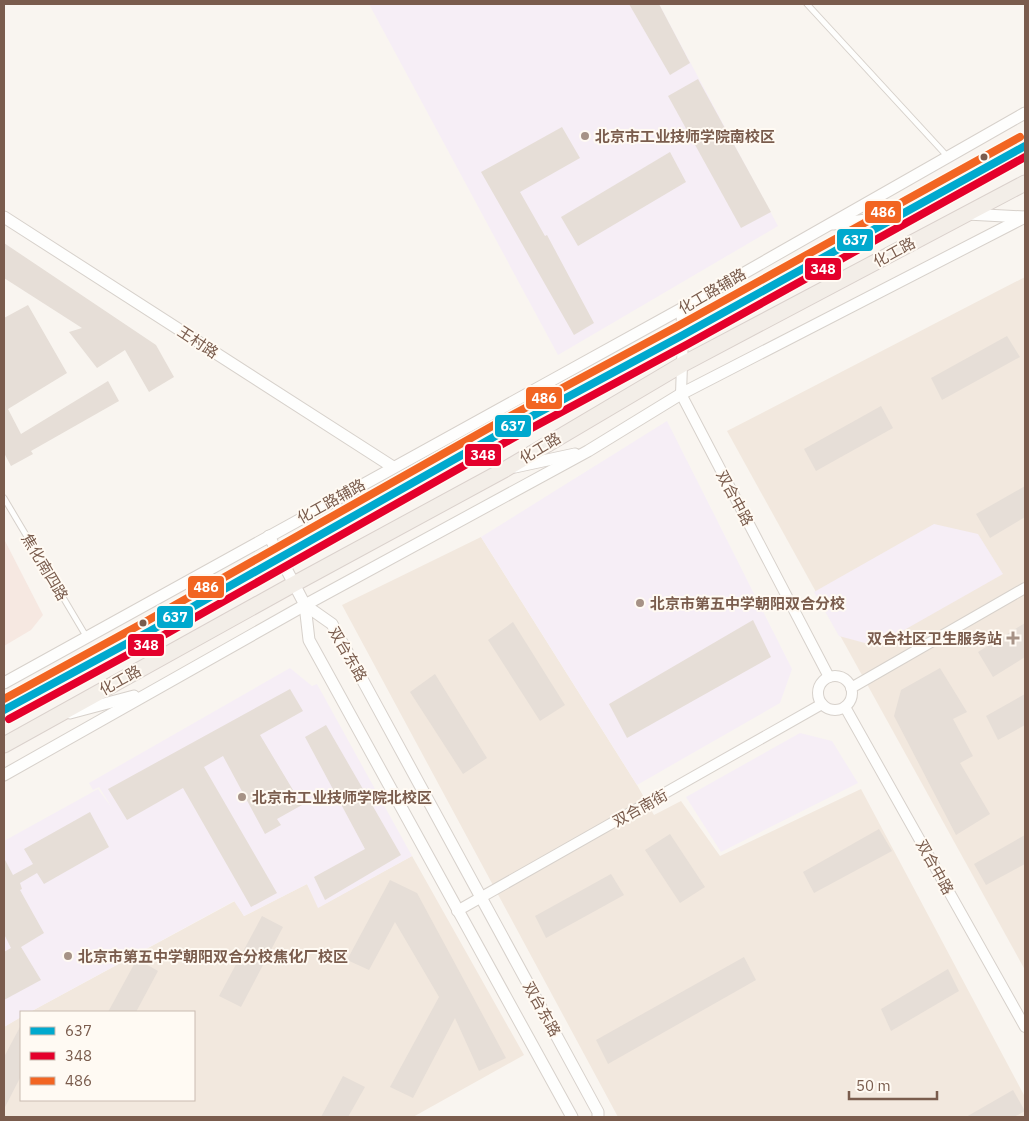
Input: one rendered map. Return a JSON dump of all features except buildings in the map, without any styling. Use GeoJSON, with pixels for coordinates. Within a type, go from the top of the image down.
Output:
{"type":"FeatureCollection","features":[{"type":"Feature","properties":{"kind":"main road","name":"化工路"},"geometry":{"type":"LineString","coordinates":[[4,710],[150,631],[508,429],[684,335],[1025,146]]}},
{"type":"Feature","properties":{"kind":"main road","name":"化工路"},"geometry":{"type":"LineString","coordinates":[[4,745],[504,470],[683,364],[1025,183]]}},
{"type":"Feature","properties":{"kind":"street","name":"化工路辅路"},"geometry":{"type":"LineString","coordinates":[[4,683],[393,466],[681,309],[1025,113]]}},
{"type":"Feature","properties":{"kind":"street"},"geometry":{"type":"LineString","coordinates":[[967,214],[1025,217]]}},
{"type":"Feature","properties":{"kind":"street"},"geometry":{"type":"LineString","coordinates":[[826,225],[899,216]]}},
{"type":"Feature","properties":{"kind":"street","name":"王村路"},"geometry":{"type":"LineString","coordinates":[[4,217],[393,466]]}},
{"type":"Feature","properties":{"kind":"street"},"geometry":{"type":"LineString","coordinates":[[4,775],[305,605],[588,450],[681,394],[1025,217]]}},
{"type":"Feature","properties":{"kind":"street"},"geometry":{"type":"LineString","coordinates":[[681,309],[684,335],[681,394]]}},
{"type":"Feature","properties":{"kind":"street","name":"双合中路"},"geometry":{"type":"LineString","coordinates":[[681,394],[829,677]]}},
{"type":"Feature","properties":{"kind":"street"},"geometry":{"type":"LineString","coordinates":[[504,470],[588,450]]}},
{"type":"Feature","properties":{"kind":"street"},"geometry":{"type":"LineString","coordinates":[[268,536],[305,605]]}},
{"type":"Feature","properties":{"kind":"street"},"geometry":{"type":"LineString","coordinates":[[851,688],[1025,588]]}},
{"type":"Feature","properties":{"kind":"street","name":"双台东路"},"geometry":{"type":"LineString","coordinates":[[305,605],[332,624],[598,1112],[598,1117]]}},
{"type":"Feature","properties":{"kind":"street","name":"双台东路"},"geometry":{"type":"LineString","coordinates":[[305,605],[310,640],[457,911],[572,1117]]}},
{"type":"Feature","properties":{"kind":"street"},"geometry":{"type":"LineString","coordinates":[[829,677],[840,677],[849,683],[852,698],[845,707],[831,710],[822,704],[818,694],[819,689],[821,684],[829,677]]}},
{"type":"Feature","properties":{"kind":"street"},"geometry":{"type":"LineString","coordinates":[[54,717],[151,691]]}},
{"type":"Feature","properties":{"kind":"street","name":"双合南街"},"geometry":{"type":"LineString","coordinates":[[457,911],[822,704]]}},
{"type":"Feature","properties":{"kind":"street","name":"双合中路"},"geometry":{"type":"LineString","coordinates":[[845,707],[1025,1027]]}},
{"type":"Feature","properties":{"kind":"lane"},"geometry":{"type":"LineString","coordinates":[[807,4],[947,156]]}},
{"type":"Feature","properties":{"kind":"lane","name":"焦化南四路"},"geometry":{"type":"LineString","coordinates":[[4,498],[86,636]]}},
{"type":"Feature","properties":{"kind":"shaded area","name":"北京市工业技师学院南校区"},"geometry":{"type":"Polygon","coordinates":[[[369,4],[659,4],[778,226],[558,355],[369,4]]]}},
{"type":"Feature","properties":{"kind":"shaded area"},"geometry":{"type":"Polygon","coordinates":[[[1025,277],[1025,970],[727,431],[1025,277]]]}},
{"type":"Feature","properties":{"kind":"shaded area","name":"北京市第五中学朝阳双合分校"},"geometry":{"type":"Polygon","coordinates":[[[667,421],[792,669],[780,703],[637,785],[481,537],[667,421]]]}},
{"type":"Feature","properties":{"kind":"shaded area"},"geometry":{"type":"Polygon","coordinates":[[[934,524],[978,534],[1003,574],[876,646],[839,636],[814,592],[934,524]]]}},
{"type":"Feature","properties":{"kind":"shaded area"},"geometry":{"type":"Polygon","coordinates":[[[481,537],[654,815],[681,801],[720,856],[861,789],[1025,1097],[1025,1117],[618,1117],[342,605],[481,537]]]}},
{"type":"Feature","properties":{"kind":"shaded area"},"geometry":{"type":"Polygon","coordinates":[[[4,539],[43,615],[31,630],[4,646],[4,539]]]}},
{"type":"Feature","properties":{"kind":"shaded area"},"geometry":{"type":"Polygon","coordinates":[[[290,668],[312,686],[317,684],[412,856],[318,908],[307,884],[244,916],[234,901],[32,1011],[20,1011],[20,1018],[4,1027],[4,841],[98,789],[112,808],[99,787],[93,790],[89,783],[290,668]]]}},
{"type":"Feature","properties":{"kind":"shaded area"},"geometry":{"type":"Polygon","coordinates":[[[800,733],[832,741],[858,783],[721,852],[686,797],[800,733]]]}},
{"type":"Feature","properties":{"kind":"shaded area"},"geometry":{"type":"Polygon","coordinates":[[[412,856],[524,1055],[413,1117],[4,1117],[4,1027],[20,1018],[20,1101],[195,1101],[195,1011],[32,1011],[235,901],[244,916],[307,884],[319,907],[412,856]]]}},
{"type":"Feature","properties":{"kind":"transit line","name":"486"},"geometry":{"type":"LineString","coordinates":[[4,699],[145,622],[503,420],[678,326],[1020,137]]}},
{"type":"Feature","properties":{"kind":"transit line","name":"637"},"geometry":{"type":"LineString","coordinates":[[4,710],[150,631],[508,429],[683,335],[1025,146]]}},
{"type":"Feature","properties":{"kind":"transit line","name":"348"},"geometry":{"type":"LineString","coordinates":[[9,719],[155,640],[513,438],[688,344],[1025,157]]}},
{"type":"Feature","properties":{"kind":"place","name":"北京市工业技师学院南校区"},"geometry":{"type":"Point","coordinates":[585,136]}},
{"type":"Feature","properties":{"kind":"place","name":"北京市第五中学朝阳双合分校"},"geometry":{"type":"Point","coordinates":[640,603]}},
{"type":"Feature","properties":{"kind":"place","name":"双合社区卫生服务站"},"geometry":{"type":"Point","coordinates":[1013,638]}},
{"type":"Feature","properties":{"kind":"place","name":"北京市工业技师学院北校区"},"geometry":{"type":"Point","coordinates":[242,797]}},
{"type":"Feature","properties":{"kind":"place","name":"北京市第五中学朝阳双合分校焦化厂校区"},"geometry":{"type":"Point","coordinates":[68,956]}}]}
